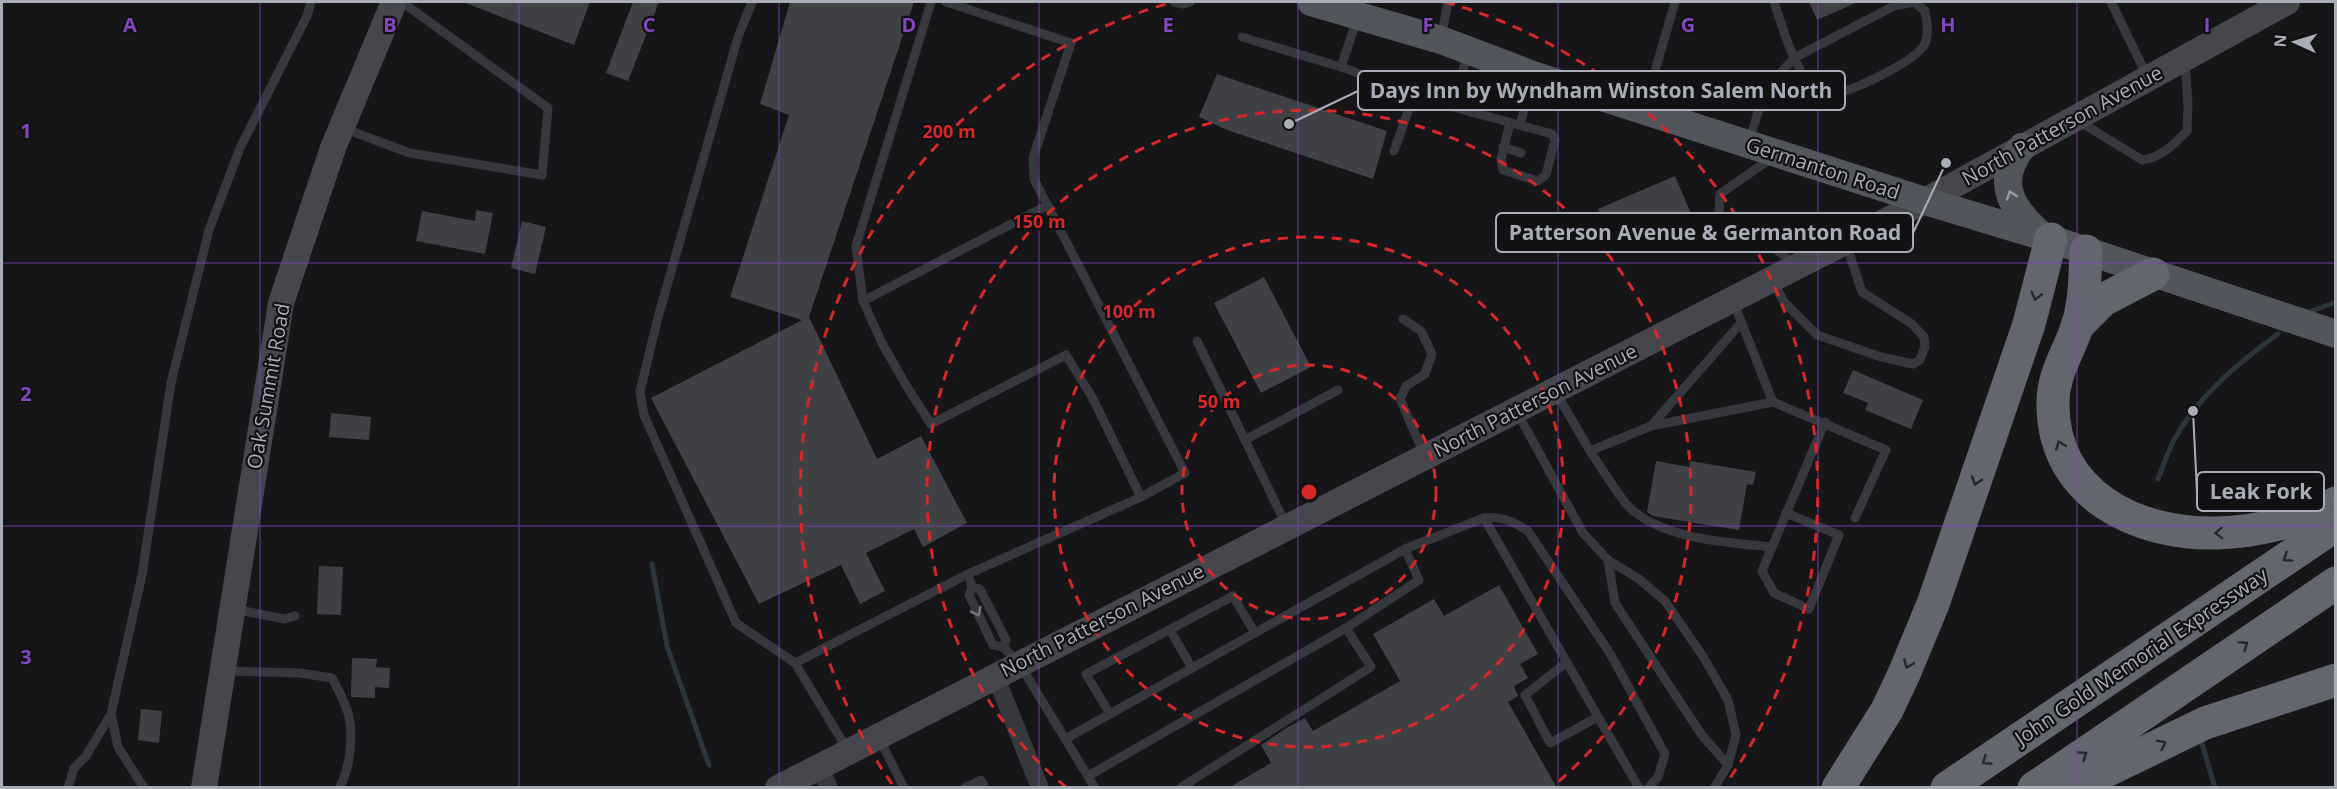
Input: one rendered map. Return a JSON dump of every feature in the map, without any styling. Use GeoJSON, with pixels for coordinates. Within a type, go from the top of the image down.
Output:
{"type":"FeatureCollection","features":[{"type":"Feature","properties":{"kind":"highway"},"geometry":{"type":"LineString","coordinates":[[1838,788],[1887,710],[1933,604],[2029,324],[2046,238]]}},
{"type":"Feature","properties":{"kind":"highway"},"geometry":{"type":"LineString","coordinates":[[2086,251],[2085,297],[2077,326],[2057,374],[2052,405],[2057,439],[2070,470],[2089,492],[2111,509],[2150,525],[2177,531],[2216,533],[2256,530],[2295,519],[2336,503]]}},
{"type":"Feature","properties":{"kind":"highway"},"geometry":{"type":"LineString","coordinates":[[2077,326],[2103,300],[2153,274]]}},
{"type":"Feature","properties":{"kind":"highway","name":"John Gold Memorial Expressway"},"geometry":{"type":"LineString","coordinates":[[1947,788],[2336,525]]}},
{"type":"Feature","properties":{"kind":"highway"},"geometry":{"type":"LineString","coordinates":[[2034,788],[2336,583]]}},
{"type":"Feature","properties":{"kind":"highway"},"geometry":{"type":"LineString","coordinates":[[2071,788],[2205,723],[2336,680]]}},
{"type":"Feature","properties":{"kind":"main road","name":"Oak Summit Road"},"geometry":{"type":"LineString","coordinates":[[204,788],[281,303],[341,127],[394,2]]}},
{"type":"Feature","properties":{"kind":"main road","name":"Germanton Road"},"geometry":{"type":"LineString","coordinates":[[1311,2],[1441,40],[1533,75],[2046,238],[2336,334]]}},
{"type":"Feature","properties":{"kind":"main road","name":"North Patterson Avenue"},"geometry":{"type":"LineString","coordinates":[[778,788],[824,777],[848,751],[995,675],[1011,655],[1287,526],[1555,391],[1737,311],[1772,279],[1924,201],[2287,2]]}},
{"type":"Feature","properties":{"kind":"main road"},"geometry":{"type":"LineString","coordinates":[[2022,147],[2009,169],[2010,197],[2028,224],[2046,238]]}},
{"type":"Feature","properties":{"kind":"street"},"geometry":{"type":"LineString","coordinates":[[995,675],[1040,788]]}},
{"type":"Feature","properties":{"kind":"lane"},"geometry":{"type":"LineString","coordinates":[[68,788],[74,768],[86,756],[111,714],[142,575],[171,383],[209,230],[240,148],[307,16],[311,2]]}},
{"type":"Feature","properties":{"kind":"lane"},"geometry":{"type":"LineString","coordinates":[[341,127],[410,153],[542,175],[548,108],[402,2]]}},
{"type":"Feature","properties":{"kind":"lane"},"geometry":{"type":"LineString","coordinates":[[752,2],[738,38],[657,321],[640,392],[644,415],[736,623],[795,663],[848,751]]}},
{"type":"Feature","properties":{"kind":"lane"},"geometry":{"type":"LineString","coordinates":[[931,2],[856,246],[863,301],[882,343],[931,424],[1066,355],[1092,397],[1141,497]]}},
{"type":"Feature","properties":{"kind":"lane"},"geometry":{"type":"LineString","coordinates":[[795,663],[968,574],[1141,497],[1185,473],[1034,180],[1033,158],[1071,43],[946,2]]}},
{"type":"Feature","properties":{"kind":"lane"},"geometry":{"type":"LineString","coordinates":[[1174,2],[1183,4],[1190,2]]}},
{"type":"Feature","properties":{"kind":"lane"},"geometry":{"type":"LineString","coordinates":[[1441,40],[1448,2]]}},
{"type":"Feature","properties":{"kind":"lane"},"geometry":{"type":"LineString","coordinates":[[1644,110],[1675,2]]}},
{"type":"Feature","properties":{"kind":"lane"},"geometry":{"type":"LineString","coordinates":[[1774,2],[1794,58],[1812,86],[1826,93],[1841,93],[1896,67],[1924,46],[1928,29],[1925,11],[1930,2]]}},
{"type":"Feature","properties":{"kind":"lane"},"geometry":{"type":"LineString","coordinates":[[1748,143],[1765,90],[1794,58],[1894,6],[1914,2],[1925,11]]}},
{"type":"Feature","properties":{"kind":"lane"},"geometry":{"type":"LineString","coordinates":[[2111,2],[2148,78]]}},
{"type":"Feature","properties":{"kind":"lane"},"geometry":{"type":"LineString","coordinates":[[1341,67],[1358,16]]}},
{"type":"Feature","properties":{"kind":"lane"},"geometry":{"type":"LineString","coordinates":[[1242,37],[1341,67],[1405,90],[1411,103],[1394,151]]}},
{"type":"Feature","properties":{"kind":"lane"},"geometry":{"type":"LineString","coordinates":[[1468,50],[1453,107],[1515,124],[1552,134],[1555,140],[1546,175],[1538,181],[1503,170],[1501,159],[1503,147],[1515,124],[1526,102],[1533,75]]}},
{"type":"Feature","properties":{"kind":"lane"},"geometry":{"type":"LineString","coordinates":[[2075,118],[2142,160],[2150,159],[2169,149],[2187,131],[2185,58]]}},
{"type":"Feature","properties":{"kind":"lane"},"geometry":{"type":"LineString","coordinates":[[1460,81],[1526,102]]}},
{"type":"Feature","properties":{"kind":"lane"},"geometry":{"type":"LineString","coordinates":[[1503,147],[1521,153]]}},
{"type":"Feature","properties":{"kind":"lane"},"geometry":{"type":"LineString","coordinates":[[1778,153],[1720,194],[1718,229],[1721,232],[1770,244],[1797,266]]}},
{"type":"Feature","properties":{"kind":"lane"},"geometry":{"type":"LineString","coordinates":[[1539,158],[1549,161]]}},
{"type":"Feature","properties":{"kind":"lane"},"geometry":{"type":"LineString","coordinates":[[863,301],[1048,205]]}},
{"type":"Feature","properties":{"kind":"lane"},"geometry":{"type":"LineString","coordinates":[[1772,279],[1784,302],[1817,335],[1881,357],[1913,364],[1920,360],[1924,337],[1912,324],[1862,292],[1845,242]]}},
{"type":"Feature","properties":{"kind":"lane"},"geometry":{"type":"LineString","coordinates":[[1737,311],[1773,402]]}},
{"type":"Feature","properties":{"kind":"lane"},"geometry":{"type":"LineString","coordinates":[[1651,426],[1737,311]]}},
{"type":"Feature","properties":{"kind":"lane"},"geometry":{"type":"LineString","coordinates":[[1403,319],[1420,331],[1432,354],[1425,374],[1406,386],[1400,399],[1425,456]]}},
{"type":"Feature","properties":{"kind":"lane"},"geometry":{"type":"LineString","coordinates":[[1197,341],[1287,526]]}},
{"type":"Feature","properties":{"kind":"lane"},"geometry":{"type":"LineString","coordinates":[[1245,440],[1338,390]]}},
{"type":"Feature","properties":{"kind":"lane"},"geometry":{"type":"LineString","coordinates":[[1555,391],[1590,451],[1629,508],[1661,528],[1715,540],[1772,547]]}},
{"type":"Feature","properties":{"kind":"lane"},"geometry":{"type":"LineString","coordinates":[[1590,451],[1651,426],[1773,402],[1825,422],[1886,450],[1855,518]]}},
{"type":"Feature","properties":{"kind":"lane"},"geometry":{"type":"LineString","coordinates":[[1516,410],[1583,533],[1608,560],[1639,579],[1665,601],[1704,658],[1728,700],[1736,735],[1728,765],[1714,788]]}},
{"type":"Feature","properties":{"kind":"lane"},"geometry":{"type":"LineString","coordinates":[[1786,513],[1839,535],[1809,609],[1774,593],[1762,571],[1786,513],[1825,422]]}},
{"type":"Feature","properties":{"kind":"lane"},"geometry":{"type":"LineString","coordinates":[[1067,738],[1405,549],[1484,518],[1496,517],[1514,521],[1528,531],[1611,655],[1665,754],[1658,777],[1648,788]]}},
{"type":"Feature","properties":{"kind":"lane"},"geometry":{"type":"LineString","coordinates":[[1484,518],[1639,788]]}},
{"type":"Feature","properties":{"kind":"lane"},"geometry":{"type":"LineString","coordinates":[[1088,776],[1346,628],[1419,580],[1405,549]]}},
{"type":"Feature","properties":{"kind":"lane"},"geometry":{"type":"LineString","coordinates":[[1608,560],[1615,603],[1701,735],[1728,765]]}},
{"type":"Feature","properties":{"kind":"lane"},"geometry":{"type":"LineString","coordinates":[[968,574],[972,587],[980,589],[1006,640],[1011,655],[1067,738],[1095,788]]}},
{"type":"Feature","properties":{"kind":"lane"},"geometry":{"type":"LineString","coordinates":[[1110,714],[1086,674],[1233,596],[1255,633]]}},
{"type":"Feature","properties":{"kind":"lane"},"geometry":{"type":"LineString","coordinates":[[232,608],[284,619],[295,616]]}},
{"type":"Feature","properties":{"kind":"lane"},"geometry":{"type":"LineString","coordinates":[[1180,788],[1371,667],[1346,628]]}},
{"type":"Feature","properties":{"kind":"lane"},"geometry":{"type":"LineString","coordinates":[[1170,630],[1192,668]]}},
{"type":"Feature","properties":{"kind":"lane"},"geometry":{"type":"LineString","coordinates":[[1567,662],[1525,695],[1550,743],[1598,717]]}},
{"type":"Feature","properties":{"kind":"lane"},"geometry":{"type":"LineString","coordinates":[[222,671],[300,673],[332,678],[349,715],[350,740],[344,779],[339,788]]}},
{"type":"Feature","properties":{"kind":"lane"},"geometry":{"type":"LineString","coordinates":[[111,714],[118,747],[144,788]]}},
{"type":"Feature","properties":{"kind":"lane"},"geometry":{"type":"LineString","coordinates":[[878,736],[904,788]]}},
{"type":"Feature","properties":{"kind":"lane"},"geometry":{"type":"LineString","coordinates":[[964,788],[981,780],[985,788]]}},
{"type":"Feature","properties":{"kind":"building"},"geometry":{"type":"Polygon","coordinates":[[[463,2],[590,2],[574,45],[463,2]]]}},
{"type":"Feature","properties":{"kind":"building"},"geometry":{"type":"Polygon","coordinates":[[[633,2],[659,2],[628,81],[606,73],[633,2]]]}},
{"type":"Feature","properties":{"kind":"building"},"geometry":{"type":"Polygon","coordinates":[[[790,2],[914,2],[809,317],[877,459],[921,436],[967,523],[923,547],[914,529],[866,553],[885,591],[860,604],[841,565],[759,604],[651,398],[802,320],[730,297],[789,115],[760,104],[790,2]]]}},
{"type":"Feature","properties":{"kind":"building"},"geometry":{"type":"Polygon","coordinates":[[[1809,2],[1858,2],[1817,20],[1809,2]]]}},
{"type":"Feature","properties":{"kind":"building"},"geometry":{"type":"Polygon","coordinates":[[[1217,74],[1387,131],[1373,179],[1227,130],[1199,117],[1217,74]]]}},
{"type":"Feature","properties":{"kind":"building"},"geometry":{"type":"Polygon","coordinates":[[[1675,176],[1700,235],[1677,244],[1670,228],[1616,251],[1598,209],[1675,176]]]}},
{"type":"Feature","properties":{"kind":"building"},"geometry":{"type":"Polygon","coordinates":[[[476,210],[493,213],[485,254],[416,241],[422,211],[475,221],[476,210]]]}},
{"type":"Feature","properties":{"kind":"building"},"geometry":{"type":"Polygon","coordinates":[[[522,221],[546,227],[535,274],[511,268],[522,221]]]}},
{"type":"Feature","properties":{"kind":"building"},"geometry":{"type":"Polygon","coordinates":[[[1264,277],[1311,367],[1261,393],[1214,303],[1264,277]]]}},
{"type":"Feature","properties":{"kind":"building"},"geometry":{"type":"Polygon","coordinates":[[[1853,370],[1923,400],[1911,429],[1865,410],[1868,403],[1843,393],[1853,370]]]}},
{"type":"Feature","properties":{"kind":"building"},"geometry":{"type":"Polygon","coordinates":[[[331,413],[371,417],[369,440],[329,437],[331,413]]]}},
{"type":"Feature","properties":{"kind":"building"},"geometry":{"type":"Polygon","coordinates":[[[1656,461],[1689,467],[1690,461],[1756,472],[1753,485],[1747,484],[1739,530],[1653,516],[1647,512],[1656,461]]]}},
{"type":"Feature","properties":{"kind":"building"},"geometry":{"type":"Polygon","coordinates":[[[319,566],[343,567],[341,615],[317,614],[319,566]]]}},
{"type":"Feature","properties":{"kind":"building"},"geometry":{"type":"Polygon","coordinates":[[[1499,585],[1538,654],[1520,664],[1528,678],[1514,686],[1518,696],[1508,702],[1557,788],[1228,788],[1271,763],[1261,745],[1288,727],[1305,718],[1313,731],[1400,681],[1373,634],[1434,599],[1444,616],[1499,585]]]}},
{"type":"Feature","properties":{"kind":"building"},"geometry":{"type":"Polygon","coordinates":[[[352,658],[377,659],[376,667],[390,668],[389,688],[375,687],[375,698],[351,697],[352,658]]]}},
{"type":"Feature","properties":{"kind":"building"},"geometry":{"type":"Polygon","coordinates":[[[141,709],[162,711],[159,743],[138,740],[141,709]]]}},
{"type":"Feature","properties":{"kind":"waterway"},"geometry":{"type":"LineString","coordinates":[[2309,312],[2336,302]]}},
{"type":"Feature","properties":{"kind":"waterway"},"geometry":{"type":"LineString","coordinates":[[2158,479],[2174,440],[2195,409],[2220,381],[2278,334]]}},
{"type":"Feature","properties":{"kind":"waterway"},"geometry":{"type":"LineString","coordinates":[[652,564],[667,646],[709,765]]}},
{"type":"Feature","properties":{"kind":"waterway"},"geometry":{"type":"LineString","coordinates":[[2200,737],[2215,788]]}},
{"type":"Feature","properties":{"kind":"place","name":"Days Inn by Wyndham Winston Salem North"},"geometry":{"type":"Point","coordinates":[1289,124]}},
{"type":"Feature","properties":{"kind":"place","name":"Patterson Avenue & Germanton Road"},"geometry":{"type":"Point","coordinates":[1946,163]}},
{"type":"Feature","properties":{"kind":"place","name":"Leak Fork"},"geometry":{"type":"Point","coordinates":[2193,411]}}]}
